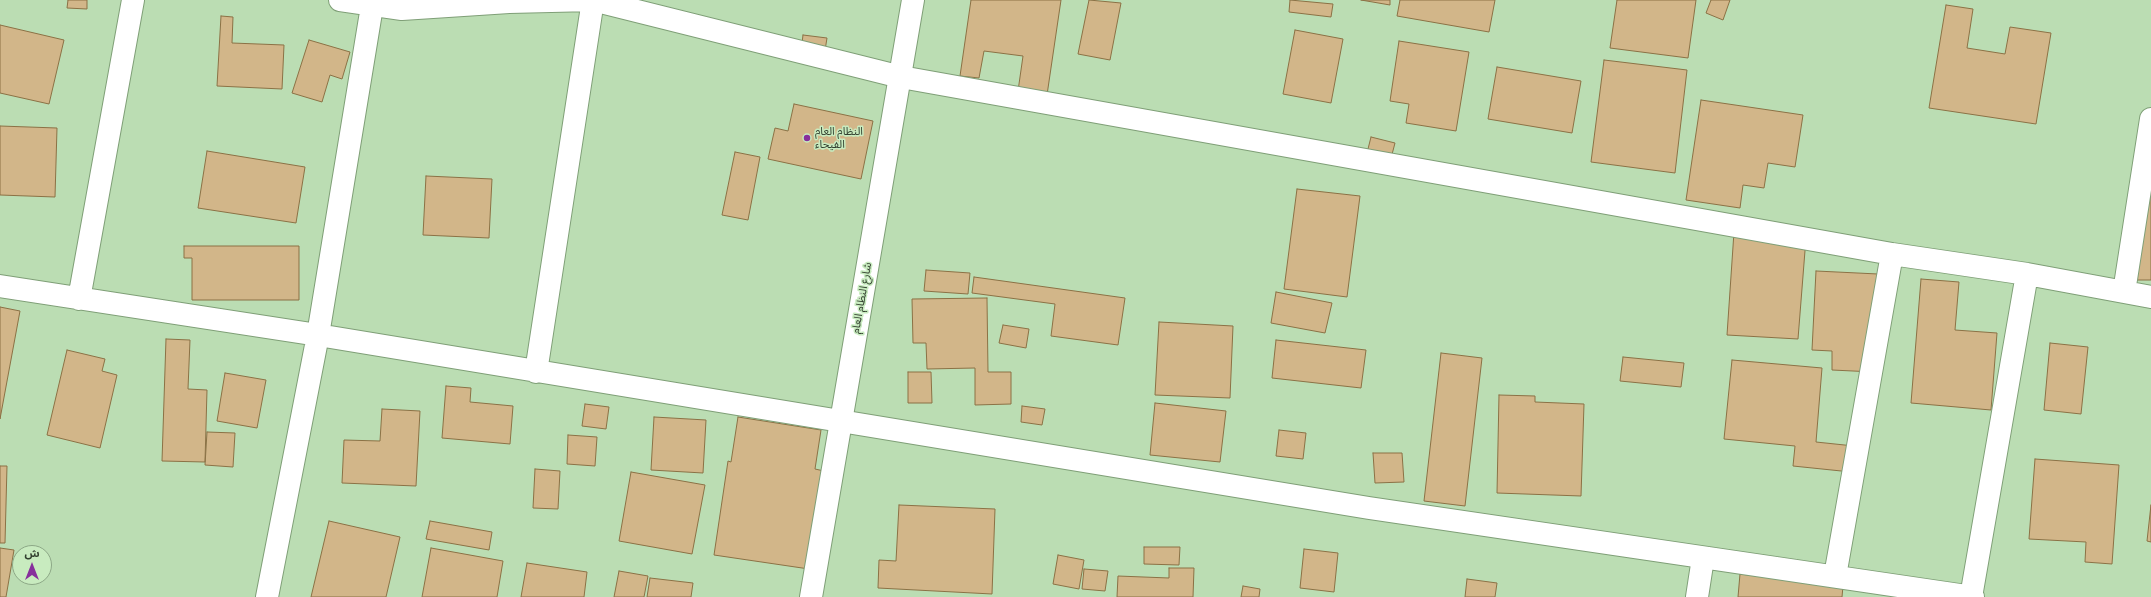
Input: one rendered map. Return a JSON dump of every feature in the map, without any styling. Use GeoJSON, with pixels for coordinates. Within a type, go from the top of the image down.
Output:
{"type":"FeatureCollection","features":[{"type":"Feature","properties":{"kind":"street"},"geometry":{"type":"LineString","coordinates":[[79,299],[133,0]]}},
{"type":"Feature","properties":{"kind":"street"},"geometry":{"type":"LineString","coordinates":[[340,0],[372,3],[402,9],[509,2],[594,0],[901,77],[1892,254],[2027,274],[2151,297]]}},
{"type":"Feature","properties":{"kind":"street"},"geometry":{"type":"LineString","coordinates":[[536,372],[594,0]]}},
{"type":"Feature","properties":{"kind":"street","name":"شارع النظام العام"},"geometry":{"type":"LineString","coordinates":[[812,597],[840,422],[901,77],[913,0]]}},
{"type":"Feature","properties":{"kind":"street"},"geometry":{"type":"LineString","coordinates":[[267,597],[318,336],[372,3]]}},
{"type":"Feature","properties":{"kind":"street"},"geometry":{"type":"LineString","coordinates":[[2124,292],[2151,119]]}},
{"type":"Feature","properties":{"kind":"street"},"geometry":{"type":"LineString","coordinates":[[1834,576],[1892,254]]}},
{"type":"Feature","properties":{"kind":"street"},"geometry":{"type":"LineString","coordinates":[[0,286],[318,336],[1369,508],[1834,576],[1886,590],[1972,597],[2027,274]]}},
{"type":"Feature","properties":{"kind":"street"},"geometry":{"type":"LineString","coordinates":[[1697,597],[1703,558]]}},
{"type":"Feature","properties":{"kind":"building"},"geometry":{"type":"Polygon","coordinates":[[[68,0],[87,0],[87,9],[67,8],[68,0]]]}},
{"type":"Feature","properties":{"kind":"building"},"geometry":{"type":"Polygon","coordinates":[[[971,0],[1061,0],[1047,95],[1018,91],[1023,56],[984,51],[979,78],[960,76],[971,0]]]}},
{"type":"Feature","properties":{"kind":"building"},"geometry":{"type":"Polygon","coordinates":[[[1089,0],[1121,3],[1110,60],[1078,54],[1089,0]]]}},
{"type":"Feature","properties":{"kind":"building"},"geometry":{"type":"Polygon","coordinates":[[[1290,0],[1333,4],[1331,17],[1289,12],[1290,0]]]}},
{"type":"Feature","properties":{"kind":"building"},"geometry":{"type":"Polygon","coordinates":[[[1361,0],[1390,0],[1390,5],[1361,0]]]}},
{"type":"Feature","properties":{"kind":"building"},"geometry":{"type":"Polygon","coordinates":[[[1400,0],[1495,0],[1489,32],[1397,16],[1400,0]]]}},
{"type":"Feature","properties":{"kind":"building"},"geometry":{"type":"Polygon","coordinates":[[[1617,0],[1696,0],[1688,58],[1610,48],[1617,0]]]}},
{"type":"Feature","properties":{"kind":"building"},"geometry":{"type":"Polygon","coordinates":[[[1711,0],[1730,0],[1723,20],[1706,13],[1711,0]]]}},
{"type":"Feature","properties":{"kind":"building"},"geometry":{"type":"Polygon","coordinates":[[[1946,5],[1973,9],[1967,48],[2005,54],[2010,27],[2051,33],[2036,124],[1929,108],[1946,5]]]}},
{"type":"Feature","properties":{"kind":"building"},"geometry":{"type":"Polygon","coordinates":[[[221,16],[233,17],[232,43],[284,45],[282,89],[217,86],[221,16]]]}},
{"type":"Feature","properties":{"kind":"building"},"geometry":{"type":"Polygon","coordinates":[[[0,25],[64,40],[49,104],[0,93],[0,25]]]}},
{"type":"Feature","properties":{"kind":"building"},"geometry":{"type":"Polygon","coordinates":[[[1295,30],[1343,39],[1331,103],[1283,94],[1295,30]]]}},
{"type":"Feature","properties":{"kind":"building"},"geometry":{"type":"Polygon","coordinates":[[[803,35],[827,38],[823,63],[800,60],[803,35]]]}},
{"type":"Feature","properties":{"kind":"building"},"geometry":{"type":"Polygon","coordinates":[[[309,40],[350,52],[342,79],[330,75],[322,102],[292,93],[309,40]]]}},
{"type":"Feature","properties":{"kind":"building"},"geometry":{"type":"Polygon","coordinates":[[[1399,41],[1469,52],[1456,131],[1406,123],[1409,104],[1390,101],[1399,41]]]}},
{"type":"Feature","properties":{"kind":"building"},"geometry":{"type":"Polygon","coordinates":[[[1604,60],[1687,70],[1675,173],[1591,162],[1604,60]]]}},
{"type":"Feature","properties":{"kind":"building"},"geometry":{"type":"Polygon","coordinates":[[[1497,67],[1581,81],[1572,133],[1488,119],[1497,67]]]}},
{"type":"Feature","properties":{"kind":"building"},"geometry":{"type":"Polygon","coordinates":[[[1701,100],[1803,115],[1795,167],[1768,163],[1764,188],[1743,185],[1740,208],[1686,200],[1701,100]]]}},
{"type":"Feature","properties":{"kind":"building"},"geometry":{"type":"Polygon","coordinates":[[[794,104],[873,121],[861,179],[768,159],[775,128],[788,131],[794,104]]]}},
{"type":"Feature","properties":{"kind":"building"},"geometry":{"type":"Polygon","coordinates":[[[0,126],[57,128],[55,197],[0,195],[0,126]]]}},
{"type":"Feature","properties":{"kind":"building"},"geometry":{"type":"Polygon","coordinates":[[[1371,137],[1395,143],[1390,162],[1366,157],[1371,137]]]}},
{"type":"Feature","properties":{"kind":"building"},"geometry":{"type":"Polygon","coordinates":[[[207,151],[305,167],[296,223],[198,208],[207,151]]]}},
{"type":"Feature","properties":{"kind":"building"},"geometry":{"type":"Polygon","coordinates":[[[735,152],[760,157],[748,220],[722,215],[735,152]]]}},
{"type":"Feature","properties":{"kind":"building"},"geometry":{"type":"Polygon","coordinates":[[[426,176],[492,179],[489,238],[423,235],[426,176]]]}},
{"type":"Feature","properties":{"kind":"building"},"geometry":{"type":"Polygon","coordinates":[[[2143,178],[2151,178],[2151,280],[2137,280],[2143,178]]]}},
{"type":"Feature","properties":{"kind":"building"},"geometry":{"type":"Polygon","coordinates":[[[1297,189],[1360,196],[1347,297],[1284,289],[1297,189]]]}},
{"type":"Feature","properties":{"kind":"building"},"geometry":{"type":"Polygon","coordinates":[[[1734,232],[1806,238],[1798,339],[1727,335],[1734,232]]]}},
{"type":"Feature","properties":{"kind":"building"},"geometry":{"type":"Polygon","coordinates":[[[184,246],[299,246],[299,300],[192,300],[192,258],[184,258],[184,246]]]}},
{"type":"Feature","properties":{"kind":"building"},"geometry":{"type":"Polygon","coordinates":[[[926,270],[970,273],[968,294],[924,291],[926,270]]]}},
{"type":"Feature","properties":{"kind":"building"},"geometry":{"type":"Polygon","coordinates":[[[1816,271],[1878,274],[1874,372],[1832,370],[1832,351],[1812,350],[1816,271]]]}},
{"type":"Feature","properties":{"kind":"building"},"geometry":{"type":"Polygon","coordinates":[[[974,277],[1125,298],[1118,345],[1051,336],[1055,304],[972,293],[974,277]]]}},
{"type":"Feature","properties":{"kind":"building"},"geometry":{"type":"Polygon","coordinates":[[[1921,279],[1959,282],[1955,330],[1997,333],[1991,410],[1911,403],[1921,279]]]}},
{"type":"Feature","properties":{"kind":"building"},"geometry":{"type":"Polygon","coordinates":[[[1276,292],[1332,303],[1325,333],[1271,323],[1276,292]]]}},
{"type":"Feature","properties":{"kind":"building"},"geometry":{"type":"Polygon","coordinates":[[[987,298],[988,372],[1011,372],[1011,404],[975,405],[975,368],[927,369],[926,343],[913,343],[912,299],[987,298]]]}},
{"type":"Feature","properties":{"kind":"building"},"geometry":{"type":"Polygon","coordinates":[[[0,307],[20,311],[0,419],[0,307]]]}},
{"type":"Feature","properties":{"kind":"building"},"geometry":{"type":"Polygon","coordinates":[[[1159,322],[1233,326],[1230,398],[1155,395],[1159,322]]]}},
{"type":"Feature","properties":{"kind":"building"},"geometry":{"type":"Polygon","coordinates":[[[1003,325],[1029,329],[1026,348],[999,343],[1003,325]]]}},
{"type":"Feature","properties":{"kind":"building"},"geometry":{"type":"Polygon","coordinates":[[[166,339],[190,340],[188,389],[207,390],[205,462],[162,461],[166,339]]]}},
{"type":"Feature","properties":{"kind":"building"},"geometry":{"type":"Polygon","coordinates":[[[1276,340],[1366,350],[1361,388],[1272,378],[1276,340]]]}},
{"type":"Feature","properties":{"kind":"building"},"geometry":{"type":"Polygon","coordinates":[[[2050,343],[2088,347],[2081,414],[2044,410],[2050,343]]]}},
{"type":"Feature","properties":{"kind":"building"},"geometry":{"type":"Polygon","coordinates":[[[67,350],[105,359],[102,371],[117,375],[100,448],[47,435],[67,350]]]}},
{"type":"Feature","properties":{"kind":"building"},"geometry":{"type":"Polygon","coordinates":[[[1441,353],[1482,358],[1465,506],[1424,501],[1441,353]]]}},
{"type":"Feature","properties":{"kind":"building"},"geometry":{"type":"Polygon","coordinates":[[[1623,357],[1684,363],[1681,387],[1620,381],[1623,357]]]}},
{"type":"Feature","properties":{"kind":"building"},"geometry":{"type":"Polygon","coordinates":[[[1732,360],[1822,368],[1816,442],[1854,446],[1851,472],[1793,466],[1795,446],[1724,439],[1732,360]]]}},
{"type":"Feature","properties":{"kind":"building"},"geometry":{"type":"Polygon","coordinates":[[[908,372],[931,372],[932,403],[908,403],[908,372]]]}},
{"type":"Feature","properties":{"kind":"building"},"geometry":{"type":"Polygon","coordinates":[[[225,373],[266,380],[257,428],[217,421],[225,373]]]}},
{"type":"Feature","properties":{"kind":"building"},"geometry":{"type":"Polygon","coordinates":[[[446,386],[471,388],[470,402],[513,406],[510,444],[442,438],[446,386]]]}},
{"type":"Feature","properties":{"kind":"building"},"geometry":{"type":"Polygon","coordinates":[[[1499,395],[1535,396],[1535,402],[1584,404],[1581,496],[1497,493],[1499,395]]]}},
{"type":"Feature","properties":{"kind":"building"},"geometry":{"type":"Polygon","coordinates":[[[1155,403],[1226,411],[1220,462],[1150,455],[1155,403]]]}},
{"type":"Feature","properties":{"kind":"building"},"geometry":{"type":"Polygon","coordinates":[[[585,404],[609,407],[606,429],[582,426],[585,404]]]}},
{"type":"Feature","properties":{"kind":"building"},"geometry":{"type":"Polygon","coordinates":[[[1022,406],[1045,409],[1042,425],[1021,422],[1022,406]]]}},
{"type":"Feature","properties":{"kind":"building"},"geometry":{"type":"Polygon","coordinates":[[[382,409],[420,411],[416,486],[342,483],[344,440],[380,441],[382,409]]]}},
{"type":"Feature","properties":{"kind":"building"},"geometry":{"type":"Polygon","coordinates":[[[654,417],[706,420],[703,473],[651,470],[654,417]]]}},
{"type":"Feature","properties":{"kind":"building"},"geometry":{"type":"Polygon","coordinates":[[[738,417],[821,430],[815,469],[824,471],[809,569],[714,555],[728,461],[731,462],[738,417]]]}},
{"type":"Feature","properties":{"kind":"building"},"geometry":{"type":"Polygon","coordinates":[[[1279,430],[1306,433],[1303,459],[1276,456],[1279,430]]]}},
{"type":"Feature","properties":{"kind":"building"},"geometry":{"type":"Polygon","coordinates":[[[207,432],[235,433],[233,467],[205,465],[207,432]]]}},
{"type":"Feature","properties":{"kind":"building"},"geometry":{"type":"Polygon","coordinates":[[[568,435],[597,437],[595,466],[567,464],[568,435]]]}},
{"type":"Feature","properties":{"kind":"building"},"geometry":{"type":"Polygon","coordinates":[[[1373,453],[1402,453],[1404,482],[1375,483],[1373,453]]]}},
{"type":"Feature","properties":{"kind":"building"},"geometry":{"type":"Polygon","coordinates":[[[2035,459],[2119,465],[2112,564],[2085,562],[2086,542],[2029,539],[2035,459]]]}},
{"type":"Feature","properties":{"kind":"building"},"geometry":{"type":"Polygon","coordinates":[[[0,466],[7,466],[5,543],[0,543],[0,466]]]}},
{"type":"Feature","properties":{"kind":"building"},"geometry":{"type":"Polygon","coordinates":[[[535,469],[560,471],[558,509],[533,508],[535,469]]]}},
{"type":"Feature","properties":{"kind":"building"},"geometry":{"type":"Polygon","coordinates":[[[631,472],[705,485],[692,554],[619,541],[631,472]]]}},
{"type":"Feature","properties":{"kind":"building"},"geometry":{"type":"Polygon","coordinates":[[[899,505],[995,509],[992,594],[878,588],[879,560],[896,561],[899,505]]]}},
{"type":"Feature","properties":{"kind":"building"},"geometry":{"type":"Polygon","coordinates":[[[2151,505],[2151,542],[2147,541],[2151,505]]]}},
{"type":"Feature","properties":{"kind":"building"},"geometry":{"type":"Polygon","coordinates":[[[329,521],[400,537],[386,597],[311,597],[329,521]]]}},
{"type":"Feature","properties":{"kind":"building"},"geometry":{"type":"Polygon","coordinates":[[[430,521],[492,532],[489,550],[426,539],[430,521]]]}},
{"type":"Feature","properties":{"kind":"building"},"geometry":{"type":"Polygon","coordinates":[[[1144,547],[1180,547],[1179,565],[1144,564],[1144,547]]]}},
{"type":"Feature","properties":{"kind":"building"},"geometry":{"type":"Polygon","coordinates":[[[0,548],[12,550],[12,562],[6,597],[0,597],[0,548]]]}},
{"type":"Feature","properties":{"kind":"building"},"geometry":{"type":"Polygon","coordinates":[[[431,548],[503,561],[497,597],[422,597],[431,548]]]}},
{"type":"Feature","properties":{"kind":"building"},"geometry":{"type":"Polygon","coordinates":[[[1304,549],[1338,553],[1334,592],[1300,588],[1304,549]]]}},
{"type":"Feature","properties":{"kind":"building"},"geometry":{"type":"Polygon","coordinates":[[[1058,555],[1084,560],[1079,589],[1053,584],[1058,555]]]}},
{"type":"Feature","properties":{"kind":"building"},"geometry":{"type":"Polygon","coordinates":[[[527,563],[587,572],[584,597],[521,597],[527,563]]]}},
{"type":"Feature","properties":{"kind":"building"},"geometry":{"type":"Polygon","coordinates":[[[1169,568],[1194,568],[1193,597],[1117,597],[1118,576],[1169,578],[1169,568]]]}},
{"type":"Feature","properties":{"kind":"building"},"geometry":{"type":"Polygon","coordinates":[[[1084,569],[1108,571],[1105,591],[1082,589],[1084,569]]]}},
{"type":"Feature","properties":{"kind":"building"},"geometry":{"type":"Polygon","coordinates":[[[619,571],[648,576],[644,597],[614,597],[619,571]]]}},
{"type":"Feature","properties":{"kind":"building"},"geometry":{"type":"Polygon","coordinates":[[[1740,574],[1843,586],[1842,597],[1738,597],[1740,574]]]}},
{"type":"Feature","properties":{"kind":"building"},"geometry":{"type":"Polygon","coordinates":[[[650,578],[693,583],[691,597],[647,597],[650,578]]]}},
{"type":"Feature","properties":{"kind":"building"},"geometry":{"type":"Polygon","coordinates":[[[1467,579],[1497,583],[1495,597],[1465,597],[1467,579]]]}},
{"type":"Feature","properties":{"kind":"building"},"geometry":{"type":"Polygon","coordinates":[[[1243,586],[1260,589],[1259,597],[1241,597],[1243,586]]]}},
{"type":"Feature","properties":{"kind":"place","name":"النظام العام الفيحاء"},"geometry":{"type":"Point","coordinates":[807,138]}}]}
